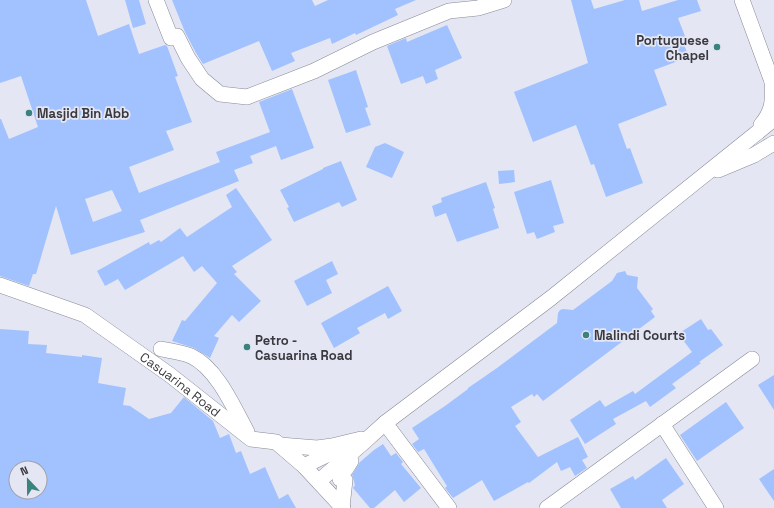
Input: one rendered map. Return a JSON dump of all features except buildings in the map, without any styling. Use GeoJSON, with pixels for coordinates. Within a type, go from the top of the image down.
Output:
{"type":"FeatureCollection","features":[{"type":"Feature","properties":{"kind":"street"},"geometry":{"type":"LineString","coordinates":[[156,0],[171,38],[177,36],[188,58],[202,79],[220,94],[247,96],[314,71],[373,42],[449,11],[478,8],[504,0]]}},
{"type":"Feature","properties":{"kind":"street"},"geometry":{"type":"LineString","coordinates":[[742,0],[773,83],[774,100],[765,121],[746,142]]}},
{"type":"Feature","properties":{"kind":"street"},"geometry":{"type":"LineString","coordinates":[[319,481],[362,441],[551,298],[774,119]]}},
{"type":"Feature","properties":{"kind":"street"},"geometry":{"type":"LineString","coordinates":[[699,178],[754,155],[774,142]]}},
{"type":"Feature","properties":{"kind":"street"},"geometry":{"type":"LineString","coordinates":[[754,155],[774,158]]}},
{"type":"Feature","properties":{"kind":"street","name":"Casuarina Road"},"geometry":{"type":"LineString","coordinates":[[0,285],[85,315],[170,375],[251,439]]}},
{"type":"Feature","properties":{"kind":"street"},"geometry":{"type":"LineString","coordinates":[[161,350],[178,352],[192,357],[214,374],[251,439],[276,442],[304,466],[342,507]]}},
{"type":"Feature","properties":{"kind":"street"},"geometry":{"type":"LineString","coordinates":[[547,508],[752,359]]}},
{"type":"Feature","properties":{"kind":"street"},"geometry":{"type":"LineString","coordinates":[[662,424],[716,508]]}},
{"type":"Feature","properties":{"kind":"street"},"geometry":{"type":"LineString","coordinates":[[381,426],[449,508]]}},
{"type":"Feature","properties":{"kind":"street"},"geometry":{"type":"LineString","coordinates":[[280,445],[316,448],[362,441]]}},
{"type":"Feature","properties":{"kind":"street"},"geometry":{"type":"LineString","coordinates":[[304,466],[362,441]]}},
{"type":"Feature","properties":{"kind":"street"},"geometry":{"type":"LineString","coordinates":[[342,507],[345,480],[340,479],[344,468],[346,469],[352,458],[354,459],[362,441]]}},
{"type":"Feature","properties":{"kind":"place","name":"Portuguese Chapel"},"geometry":{"type":"Point","coordinates":[717,47]}},
{"type":"Feature","properties":{"kind":"place","name":"Masjid Bin Abb"},"geometry":{"type":"Point","coordinates":[29,113]}},
{"type":"Feature","properties":{"kind":"place","name":"Malindi Courts"},"geometry":{"type":"Point","coordinates":[586,335]}},
{"type":"Feature","properties":{"kind":"place","name":"Petro - Casuarina Road"},"geometry":{"type":"Point","coordinates":[247,347]}}]}
